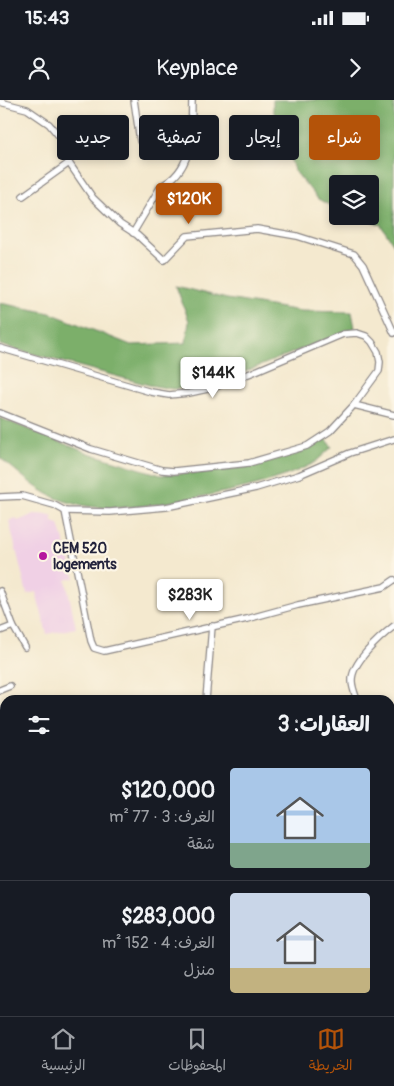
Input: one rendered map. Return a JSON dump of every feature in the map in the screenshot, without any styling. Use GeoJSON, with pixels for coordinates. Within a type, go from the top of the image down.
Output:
{"type":"FeatureCollection","features":[{"type":"Feature","properties":{"kind":"highway"},"geometry":{"type":"LineString","coordinates":[[115,1016],[177,1016]]}},
{"type":"Feature","properties":{"kind":"street"},"geometry":{"type":"LineString","coordinates":[[134,100],[139,134]]}},
{"type":"Feature","properties":{"kind":"street"},"geometry":{"type":"LineString","coordinates":[[133,232],[161,186],[168,183],[185,163],[190,142],[192,100]]}},
{"type":"Feature","properties":{"kind":"street"},"geometry":{"type":"LineString","coordinates":[[0,102],[27,109],[49,124],[59,136],[69,163],[93,198],[120,224],[133,232],[164,260],[187,236],[257,229],[297,236],[340,249],[354,254],[363,265],[394,333]]}},
{"type":"Feature","properties":{"kind":"street"},"geometry":{"type":"LineString","coordinates":[[23,196],[69,163]]}},
{"type":"Feature","properties":{"kind":"street"},"geometry":{"type":"LineString","coordinates":[[0,348],[169,396],[189,394],[212,388],[343,334],[357,333],[366,336],[378,352],[380,362],[379,371],[354,405],[330,431],[308,446],[249,463],[174,471],[162,470],[91,449],[0,412]]}},
{"type":"Feature","properties":{"kind":"street"},"geometry":{"type":"LineString","coordinates":[[354,405],[394,415]]}},
{"type":"Feature","properties":{"kind":"street"},"geometry":{"type":"LineString","coordinates":[[0,497],[22,496],[65,511],[110,512],[166,507],[246,490],[299,475],[350,453],[394,439]]}},
{"type":"Feature","properties":{"kind":"street"},"geometry":{"type":"LineString","coordinates":[[65,511],[91,642],[94,648],[104,651],[298,605],[384,587],[394,580]]}},
{"type":"Feature","properties":{"kind":"street"},"geometry":{"type":"LineString","coordinates":[[0,591],[13,626],[25,647]]}},
{"type":"Feature","properties":{"kind":"street"},"geometry":{"type":"LineString","coordinates":[[0,630],[13,626]]}},
{"type":"Feature","properties":{"kind":"street"},"geometry":{"type":"LineString","coordinates":[[205,695],[212,626]]}},
{"type":"Feature","properties":{"kind":"street"},"geometry":{"type":"LineString","coordinates":[[356,695],[352,682],[354,670],[359,661],[394,626]]}},
{"type":"Feature","properties":{"kind":"street"},"geometry":{"type":"LineString","coordinates":[[0,690],[10,686]]}},
{"type":"Feature","properties":{"kind":"shaded area","name":"CEM 520 logements"},"geometry":{"type":"Polygon","coordinates":[[[34,514],[52,515],[53,522],[59,524],[75,578],[66,580],[76,628],[47,634],[36,592],[27,594],[9,521],[16,518],[18,521],[34,514]]]}},
{"type":"Feature","properties":{"kind":"green space"},"geometry":{"type":"Polygon","coordinates":[[[273,100],[394,100],[394,245],[379,224],[379,175],[329,175],[329,205],[318,199],[294,170],[291,160],[299,160],[299,115],[275,115],[273,100]]]}},
{"type":"Feature","properties":{"kind":"green space"},"geometry":{"type":"Polygon","coordinates":[[[176,286],[227,299],[301,311],[352,312],[355,328],[229,378],[191,387],[173,389],[149,385],[0,345],[0,303],[50,313],[131,345],[186,343],[189,321],[176,286]]]}},
{"type":"Feature","properties":{"kind":"green space"},"geometry":{"type":"Polygon","coordinates":[[[0,418],[88,453],[161,475],[211,472],[259,465],[309,448],[326,438],[332,447],[315,462],[271,481],[199,497],[145,506],[91,507],[56,498],[48,494],[33,485],[0,458],[0,418]]]}},
{"type":"Feature","properties":{"kind":"place","name":"CEM 520 logements"},"geometry":{"type":"Point","coordinates":[43,556]}}]}
